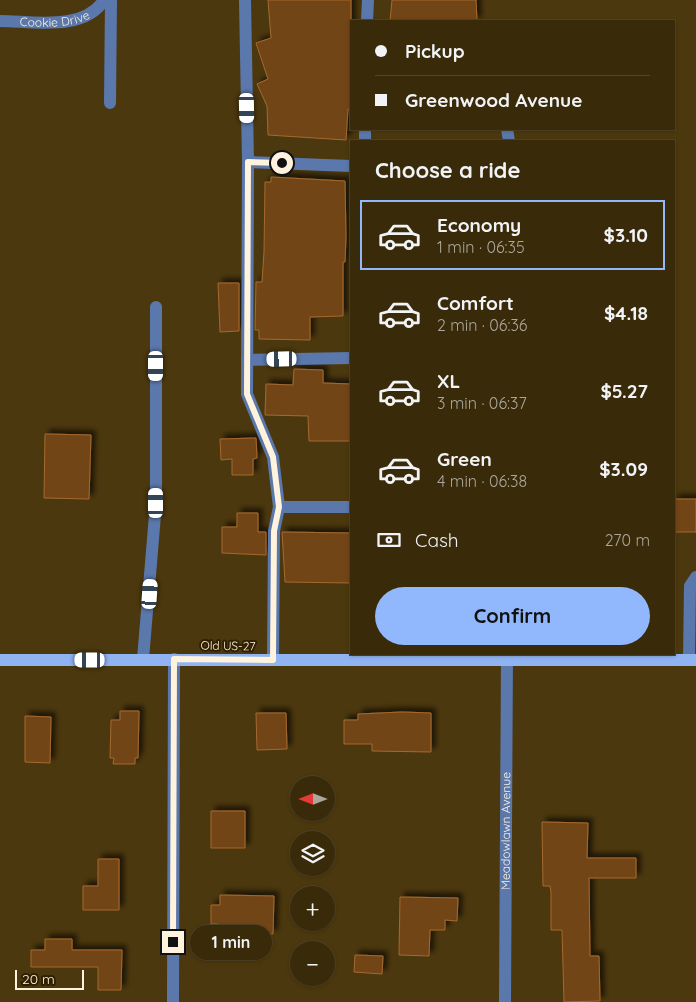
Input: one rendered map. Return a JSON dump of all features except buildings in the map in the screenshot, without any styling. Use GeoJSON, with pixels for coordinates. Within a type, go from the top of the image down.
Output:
{"type":"FeatureCollection","features":[{"type":"Feature","properties":{"kind":"main road","name":"Old US-27"},"geometry":{"type":"LineString","coordinates":[[0,660],[273,660],[508,656],[693,660]]}},
{"type":"Feature","properties":{"kind":"street","name":"Cookie Drive"},"geometry":{"type":"LineString","coordinates":[[0,21],[66,21],[85,17],[101,5],[104,0]]}},
{"type":"Feature","properties":{"kind":"street"},"geometry":{"type":"LineString","coordinates":[[110,103],[111,0]]}},
{"type":"Feature","properties":{"kind":"street"},"geometry":{"type":"LineString","coordinates":[[245,0],[248,162],[247,394],[273,457],[279,507],[274,531],[273,660]]}},
{"type":"Feature","properties":{"kind":"street"},"geometry":{"type":"LineString","coordinates":[[367,20],[368,0]]}},
{"type":"Feature","properties":{"kind":"street"},"geometry":{"type":"LineString","coordinates":[[248,162],[350,166]]}},
{"type":"Feature","properties":{"kind":"street"},"geometry":{"type":"LineString","coordinates":[[143,659],[156,503],[156,307]]}},
{"type":"Feature","properties":{"kind":"street"},"geometry":{"type":"LineString","coordinates":[[247,360],[350,358]]}},
{"type":"Feature","properties":{"kind":"street"},"geometry":{"type":"LineString","coordinates":[[279,507],[350,507]]}},
{"type":"Feature","properties":{"kind":"street"},"geometry":{"type":"LineString","coordinates":[[693,660],[690,586],[696,577]]}},
{"type":"Feature","properties":{"kind":"street","name":"Meadowlawn Avenue"},"geometry":{"type":"LineString","coordinates":[[505,1002],[508,656]]}},
{"type":"Feature","properties":{"kind":"street"},"geometry":{"type":"LineString","coordinates":[[173,1002],[174,659]]}},
{"type":"Feature","properties":{"kind":"route"},"geometry":{"type":"LineString","coordinates":[[173,942],[174,659],[273,660],[275,613],[274,531],[279,507],[273,457],[247,394],[248,162],[282,163]]}}]}
